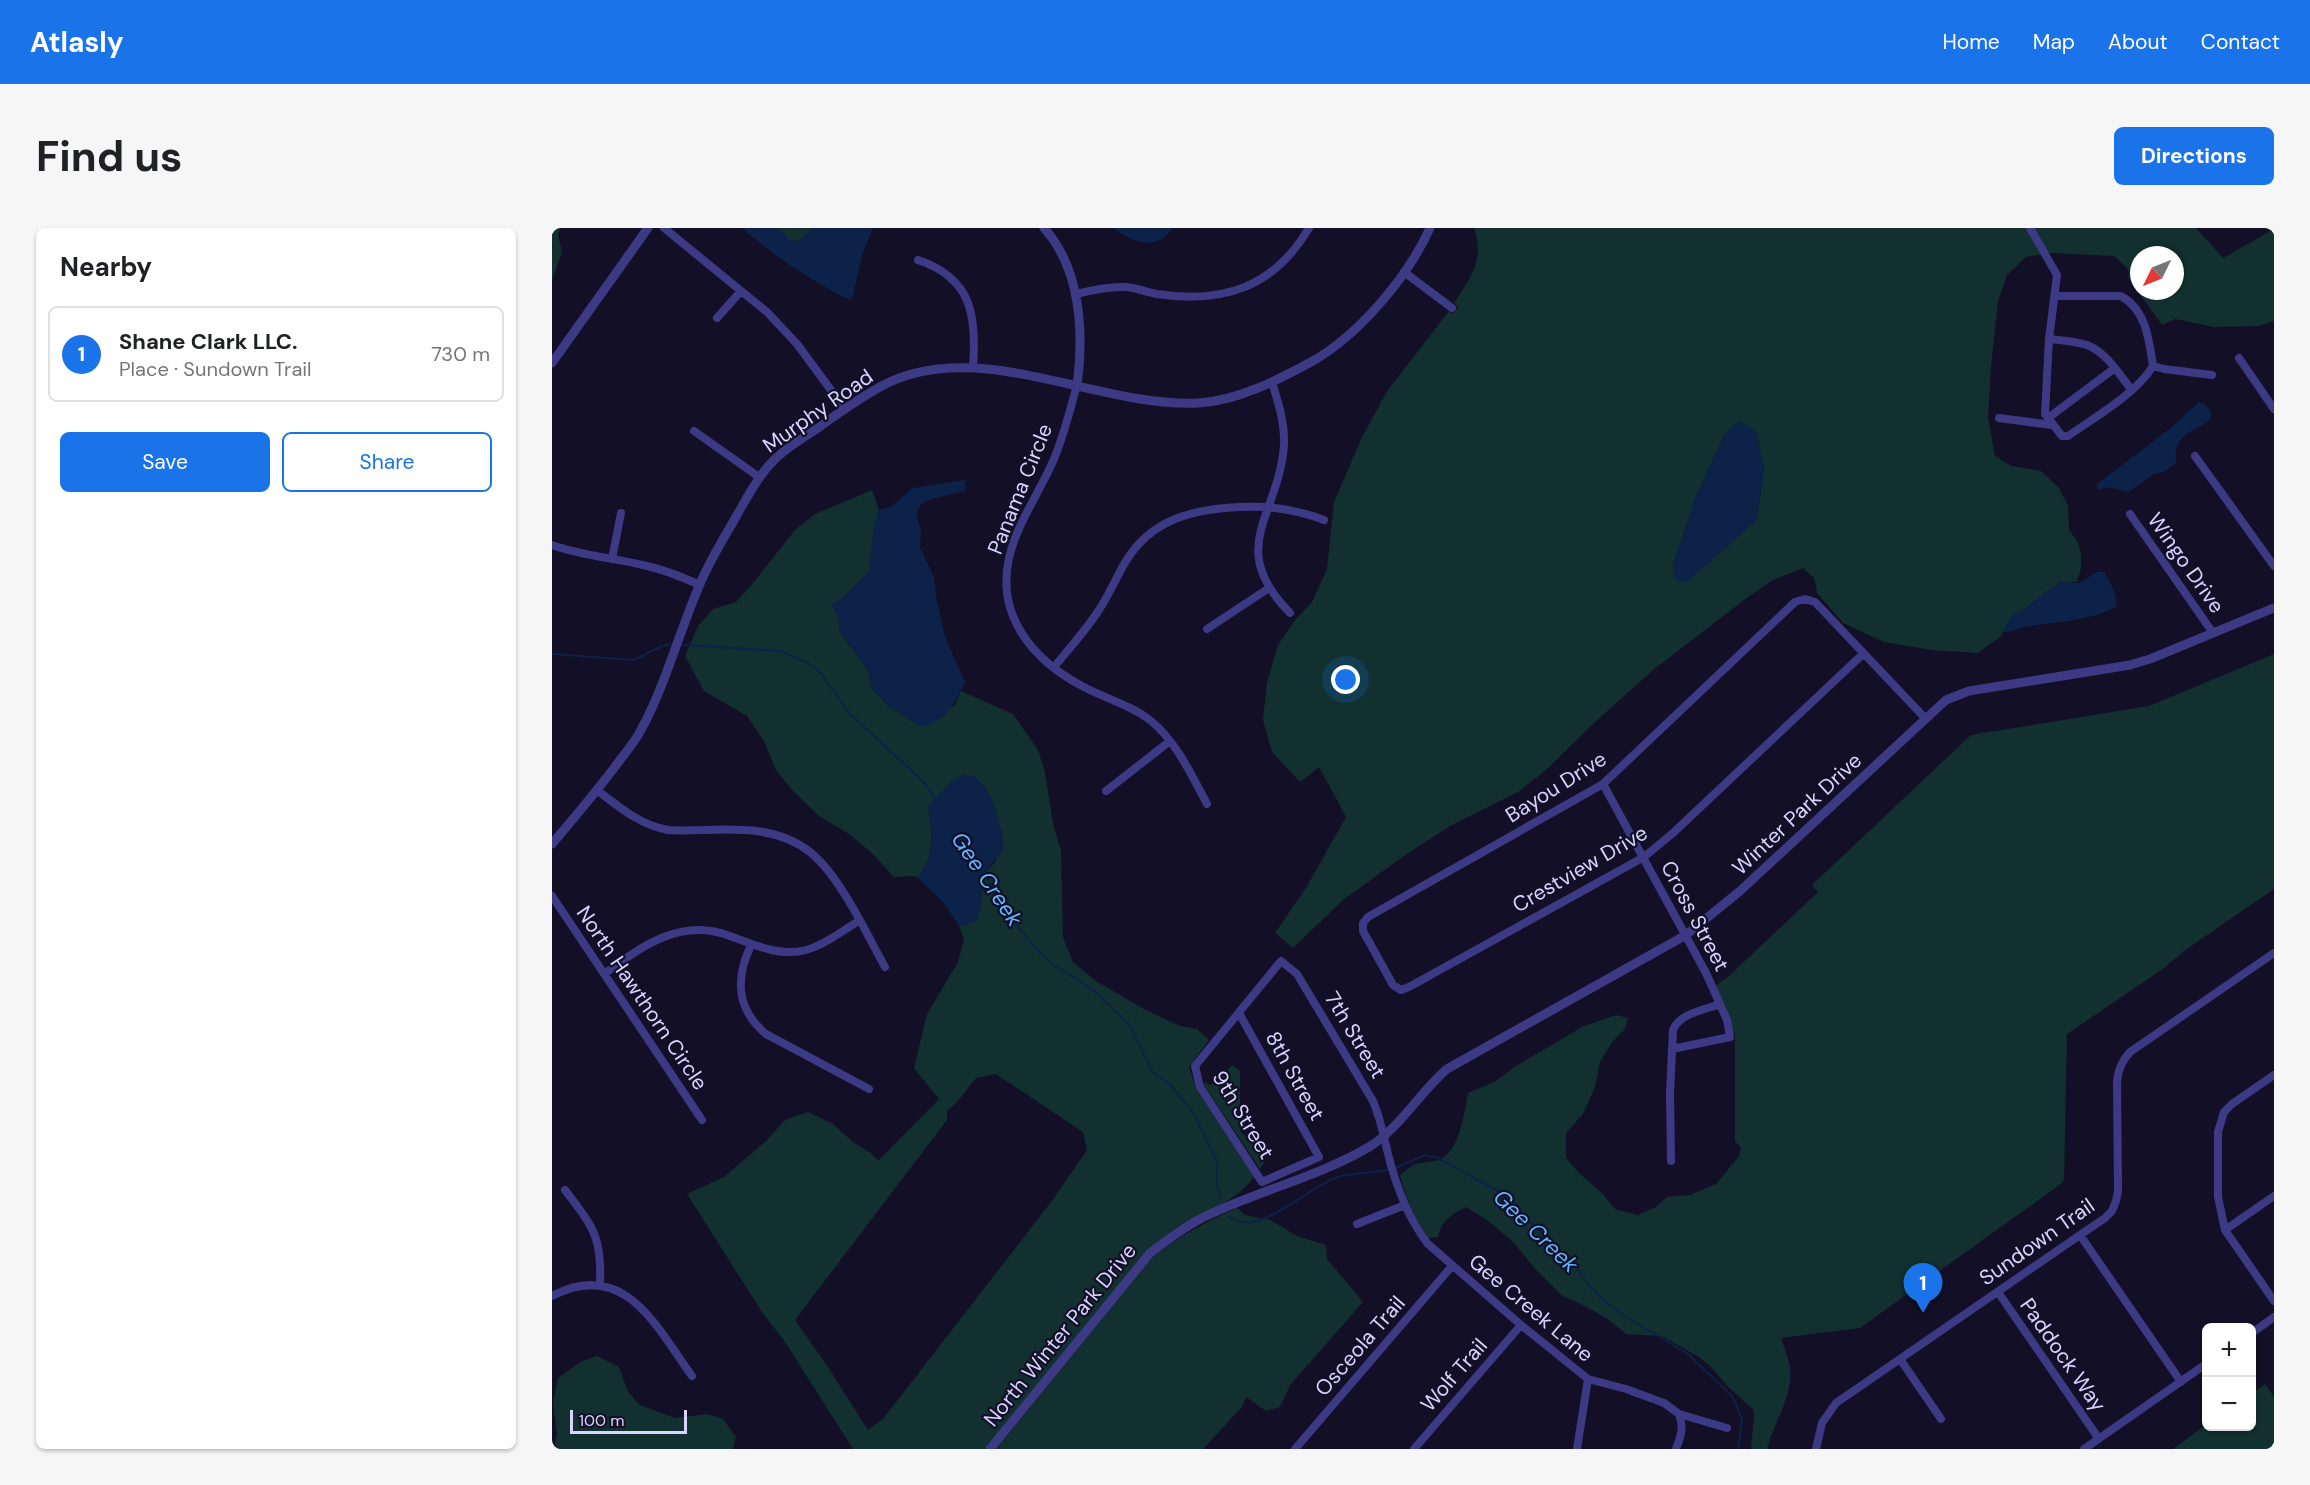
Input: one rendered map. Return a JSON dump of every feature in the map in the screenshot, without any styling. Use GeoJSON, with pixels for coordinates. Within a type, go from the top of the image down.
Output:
{"type":"FeatureCollection","features":[{"type":"Feature","properties":{"kind":"street"},"geometry":{"type":"LineString","coordinates":[[552,363],[648,228]]}},
{"type":"Feature","properties":{"kind":"street"},"geometry":{"type":"LineString","coordinates":[[664,228],[767,312],[797,344],[845,409]]}},
{"type":"Feature","properties":{"kind":"street"},"geometry":{"type":"LineString","coordinates":[[1044,228],[1061,255],[1076,294],[1081,358],[1077,385]]}},
{"type":"Feature","properties":{"kind":"street"},"geometry":{"type":"LineString","coordinates":[[1076,294],[1103,288],[1126,287],[1158,294],[1199,297],[1219,296],[1244,289],[1278,268],[1293,252],[1309,228]]}},
{"type":"Feature","properties":{"kind":"street","name":"Murphy Road"},"geometry":{"type":"LineString","coordinates":[[552,844],[639,734],[653,708],[700,585],[759,477],[789,447],[880,386],[906,376],[935,370],[973,367],[1134,397],[1200,403],[1234,396],[1272,382],[1337,346],[1379,303],[1404,272],[1430,228]]}},
{"type":"Feature","properties":{"kind":"street"},"geometry":{"type":"LineString","coordinates":[[2030,228],[2057,275],[2049,339],[2045,414],[2062,436],[2068,436],[2132,389],[2147,376],[2153,366],[2148,333],[2141,315],[2129,300],[2121,296],[2055,296]]}},
{"type":"Feature","properties":{"kind":"street"},"geometry":{"type":"LineString","coordinates":[[918,260],[936,266],[949,275],[960,288],[970,306],[976,335],[973,367]]}},
{"type":"Feature","properties":{"kind":"street"},"geometry":{"type":"LineString","coordinates":[[1404,272],[1452,308]]}},
{"type":"Feature","properties":{"kind":"street"},"geometry":{"type":"LineString","coordinates":[[717,318],[741,291]]}},
{"type":"Feature","properties":{"kind":"street"},"geometry":{"type":"LineString","coordinates":[[2049,339],[2087,345],[2097,351],[2132,389]]}},
{"type":"Feature","properties":{"kind":"street"},"geometry":{"type":"LineString","coordinates":[[2239,358],[2274,409]]}},
{"type":"Feature","properties":{"kind":"street"},"geometry":{"type":"LineString","coordinates":[[2153,366],[2212,375]]}},
{"type":"Feature","properties":{"kind":"street"},"geometry":{"type":"LineString","coordinates":[[1999,418],[2050,422],[2115,368]]}},
{"type":"Feature","properties":{"kind":"street"},"geometry":{"type":"LineString","coordinates":[[1272,382],[1282,416],[1284,445],[1269,506],[1259,532],[1257,553],[1269,588],[1290,613]]}},
{"type":"Feature","properties":{"kind":"street","name":"Panama Circle"},"geometry":{"type":"LineString","coordinates":[[1077,385],[1054,458],[1013,543],[1006,576],[1008,603],[1016,627],[1036,651],[1054,667],[1080,685],[1126,706],[1151,721],[1170,741],[1207,804]]}},
{"type":"Feature","properties":{"kind":"street"},"geometry":{"type":"LineString","coordinates":[[694,431],[759,477]]}},
{"type":"Feature","properties":{"kind":"street"},"geometry":{"type":"LineString","coordinates":[[2195,456],[2274,566]]}},
{"type":"Feature","properties":{"kind":"street"},"geometry":{"type":"LineString","coordinates":[[1054,667],[1098,611],[1116,583],[1124,565],[1153,531],[1165,522],[1183,515],[1209,510],[1269,506],[1300,511],[1324,520]]}},
{"type":"Feature","properties":{"kind":"street"},"geometry":{"type":"LineString","coordinates":[[612,559],[621,513]]}},
{"type":"Feature","properties":{"kind":"street","name":"Wingo Drive"},"geometry":{"type":"LineString","coordinates":[[2130,514],[2213,633]]}},
{"type":"Feature","properties":{"kind":"street"},"geometry":{"type":"LineString","coordinates":[[552,544],[585,554],[675,573],[700,585]]}},
{"type":"Feature","properties":{"kind":"street"},"geometry":{"type":"LineString","coordinates":[[1207,629],[1269,588]]}},
{"type":"Feature","properties":{"kind":"street","name":"Bayou Drive"},"geometry":{"type":"LineString","coordinates":[[1401,990],[1393,985],[1363,931],[1363,923],[1368,916],[1602,784],[1795,602],[1805,599],[1815,602],[1863,654]]}},
{"type":"Feature","properties":{"kind":"street","name":"Winter Park Drive"},"geometry":{"type":"LineString","coordinates":[[1384,1136],[1425,1089],[1447,1069],[1686,935],[1740,891],[1946,700],[1962,693],[2130,665],[2274,608]]}},
{"type":"Feature","properties":{"kind":"street"},"geometry":{"type":"LineString","coordinates":[[1863,654],[1925,718]]}},
{"type":"Feature","properties":{"kind":"street","name":"Crestview Drive"},"geometry":{"type":"LineString","coordinates":[[1401,990],[1644,857],[1673,833],[1863,654]]}},
{"type":"Feature","properties":{"kind":"street"},"geometry":{"type":"LineString","coordinates":[[1106,791],[1170,741]]}},
{"type":"Feature","properties":{"kind":"street","name":"Cross Street"},"geometry":{"type":"LineString","coordinates":[[1602,784],[1686,935],[1727,1020],[1730,1036],[1672,1049]]}},
{"type":"Feature","properties":{"kind":"street"},"geometry":{"type":"LineString","coordinates":[[597,790],[626,813],[654,826],[670,830],[738,829],[771,832],[810,852],[833,878],[885,967]]}},
{"type":"Feature","properties":{"kind":"street","name":"North Hawthorn Circle"},"geometry":{"type":"LineString","coordinates":[[552,896],[702,1120]]}},
{"type":"Feature","properties":{"kind":"street"},"geometry":{"type":"LineString","coordinates":[[604,974],[641,947],[676,931],[712,931],[751,945],[783,952],[807,950],[859,921]]}},
{"type":"Feature","properties":{"kind":"street"},"geometry":{"type":"LineString","coordinates":[[751,945],[741,972],[742,1000],[755,1026],[869,1089]]}},
{"type":"Feature","properties":{"kind":"street","name":"Sundown Trail"},"geometry":{"type":"LineString","coordinates":[[1816,1449],[1822,1423],[1831,1408],[2112,1211],[2118,1191],[2118,1080],[2119,1068],[2123,1060],[2130,1052],[2274,953]]}},
{"type":"Feature","properties":{"kind":"street","name":"7th Street"},"geometry":{"type":"LineString","coordinates":[[1239,1012],[1281,961],[1297,974],[1373,1101],[1382,1120],[1384,1136]]}},
{"type":"Feature","properties":{"kind":"street"},"geometry":{"type":"LineString","coordinates":[[1671,1161],[1670,1093],[1673,1030],[1683,1017],[1720,1004]]}},
{"type":"Feature","properties":{"kind":"street","name":"9th Street"},"geometry":{"type":"LineString","coordinates":[[1239,1012],[1195,1066],[1200,1087],[1262,1182]]}},
{"type":"Feature","properties":{"kind":"street","name":"8th Street"},"geometry":{"type":"LineString","coordinates":[[1239,1012],[1318,1157],[1262,1182]]}},
{"type":"Feature","properties":{"kind":"street"},"geometry":{"type":"LineString","coordinates":[[2274,1075],[2224,1112],[2218,1132],[2218,1197],[2225,1230],[2274,1301]]}},
{"type":"Feature","properties":{"kind":"street","name":"Gee Creek Lane"},"geometry":{"type":"LineString","coordinates":[[1384,1136],[1405,1205],[1416,1229],[1428,1244],[1452,1266],[1521,1325],[1588,1379],[1626,1389],[1664,1403],[1679,1414],[1727,1428]]}},
{"type":"Feature","properties":{"kind":"street","name":"North Winter Park Drive"},"geometry":{"type":"LineString","coordinates":[[990,1449],[1150,1253],[1179,1231],[1204,1217],[1345,1159],[1384,1136]]}},
{"type":"Feature","properties":{"kind":"street"},"geometry":{"type":"LineString","coordinates":[[565,1190],[592,1226],[598,1240],[601,1261],[600,1284]]}},
{"type":"Feature","properties":{"kind":"street"},"geometry":{"type":"LineString","coordinates":[[2225,1230],[2274,1196]]}},
{"type":"Feature","properties":{"kind":"street"},"geometry":{"type":"LineString","coordinates":[[1357,1224],[1405,1205]]}},
{"type":"Feature","properties":{"kind":"street"},"geometry":{"type":"LineString","coordinates":[[2080,1235],[2181,1382]]}},
{"type":"Feature","properties":{"kind":"street","name":"Osceola Trail"},"geometry":{"type":"LineString","coordinates":[[1295,1449],[1452,1266]]}},
{"type":"Feature","properties":{"kind":"street"},"geometry":{"type":"LineString","coordinates":[[552,1296],[577,1286],[600,1284],[623,1292],[641,1306],[692,1376]]}},
{"type":"Feature","properties":{"kind":"street","name":"Paddock Way"},"geometry":{"type":"LineString","coordinates":[[1998,1292],[2099,1439]]}},
{"type":"Feature","properties":{"kind":"street"},"geometry":{"type":"LineString","coordinates":[[2256,1330],[2274,1317]]}},
{"type":"Feature","properties":{"kind":"street","name":"Wolf Trail"},"geometry":{"type":"LineString","coordinates":[[1414,1449],[1521,1325]]}},
{"type":"Feature","properties":{"kind":"street"},"geometry":{"type":"LineString","coordinates":[[1900,1359],[1941,1419]]}},
{"type":"Feature","properties":{"kind":"street"},"geometry":{"type":"LineString","coordinates":[[2084,1449],[2202,1367]]}},
{"type":"Feature","properties":{"kind":"street"},"geometry":{"type":"LineString","coordinates":[[1577,1449],[1588,1379]]}},
{"type":"Feature","properties":{"kind":"street"},"geometry":{"type":"LineString","coordinates":[[1676,1449],[1682,1436],[1679,1414]]}},
{"type":"Feature","properties":{"kind":"green space"},"geometry":{"type":"Polygon","coordinates":[[[552,228],[560,228],[558,235],[562,252],[552,281],[552,228]]]}},
{"type":"Feature","properties":{"kind":"green space"},"geometry":{"type":"Polygon","coordinates":[[[778,228],[813,228],[799,241],[790,241],[778,228]]]}},
{"type":"Feature","properties":{"kind":"green space"},"geometry":{"type":"Polygon","coordinates":[[[1474,228],[2196,228],[2223,258],[2274,229],[2274,321],[2259,326],[2214,327],[2175,319],[2162,325],[2144,300],[2184,300],[2184,246],[2130,246],[2130,280],[2128,269],[2114,256],[2052,253],[2026,257],[2007,275],[1998,301],[1988,417],[1995,456],[2011,466],[2041,471],[2059,488],[2068,505],[2069,530],[2078,542],[2081,555],[2081,568],[2077,582],[2060,582],[2022,611],[2012,615],[2001,636],[1978,653],[1932,650],[1884,642],[1843,623],[1817,593],[1814,578],[1803,568],[1773,580],[1653,670],[1545,771],[1518,792],[1450,826],[1404,856],[1343,900],[1293,948],[1275,933],[1306,888],[1346,817],[1319,767],[1300,782],[1272,752],[1263,720],[1267,682],[1278,645],[1295,620],[1312,602],[1327,569],[1334,502],[1361,439],[1388,390],[1449,311],[1453,314],[1458,307],[1454,303],[1475,268],[1478,250],[1474,228]],[[1756,431],[1725,434],[1697,494],[1673,566],[1757,520],[1764,469],[1756,431]]]}},
{"type":"Feature","properties":{"kind":"green space"},"geometry":{"type":"Polygon","coordinates":[[[872,490],[879,510],[874,527],[869,572],[841,600],[832,604],[838,616],[840,632],[867,669],[872,688],[889,707],[904,715],[943,717],[948,709],[955,705],[961,691],[1013,714],[1038,750],[1045,772],[1053,824],[1061,850],[1063,937],[1073,962],[1096,981],[1142,1008],[1180,1026],[1197,1029],[1209,1040],[1189,1067],[1196,1088],[1254,1177],[1239,1193],[1181,1225],[1147,1250],[985,1449],[853,1449],[687,1194],[724,1177],[765,1142],[785,1120],[808,1112],[833,1124],[878,1161],[939,1099],[914,1068],[927,1014],[958,962],[964,939],[959,926],[976,921],[985,872],[995,862],[1002,833],[988,791],[928,807],[931,844],[924,869],[918,878],[915,876],[894,877],[872,853],[849,834],[819,816],[792,790],[776,770],[764,741],[747,716],[704,691],[685,656],[698,626],[713,609],[736,602],[795,530],[815,514],[872,490]],[[996,1074],[976,1078],[947,1111],[947,1120],[795,1320],[868,1430],[883,1419],[1051,1202],[1087,1150],[1083,1132],[996,1074]]]}},
{"type":"Feature","properties":{"kind":"green space"},"geometry":{"type":"Polygon","coordinates":[[[2274,654],[2274,889],[2184,951],[2163,969],[2067,1034],[2064,1179],[2061,1184],[1860,1328],[1781,1338],[1790,1366],[1789,1387],[1767,1449],[1751,1449],[1753,1409],[1699,1357],[1661,1336],[1626,1334],[1609,1320],[1561,1295],[1513,1242],[1487,1220],[1466,1207],[1448,1219],[1442,1226],[1438,1237],[1429,1238],[1419,1224],[1400,1176],[1414,1165],[1438,1160],[1451,1149],[1460,1131],[1468,1093],[1494,1082],[1516,1066],[1582,1027],[1616,1015],[1628,1018],[1625,1029],[1613,1041],[1600,1062],[1595,1087],[1583,1114],[1566,1133],[1566,1158],[1615,1209],[1638,1215],[1656,1207],[1667,1197],[1690,1195],[1716,1184],[1739,1156],[1741,1148],[1735,1141],[1735,1034],[1710,990],[1729,976],[1818,892],[1812,885],[1971,735],[2149,706],[2274,654]]]}},
{"type":"Feature","properties":{"kind":"green space"},"geometry":{"type":"Polygon","coordinates":[[[1232,1065],[1240,1071],[1240,1131],[1265,1156],[1260,1169],[1204,1085],[1204,1082],[1210,1085],[1219,1079],[1232,1065]]]}},
{"type":"Feature","properties":{"kind":"green space"},"geometry":{"type":"Polygon","coordinates":[[[1237,1208],[1245,1215],[1270,1220],[1297,1236],[1326,1245],[1327,1259],[1363,1302],[1291,1384],[1280,1407],[1266,1411],[1246,1397],[1242,1407],[1203,1449],[996,1449],[1153,1256],[1194,1229],[1237,1208]]]}},
{"type":"Feature","properties":{"kind":"green space"},"geometry":{"type":"Polygon","coordinates":[[[597,1356],[619,1367],[628,1392],[640,1405],[675,1418],[707,1414],[723,1419],[736,1437],[733,1449],[554,1449],[557,1434],[553,1403],[558,1378],[582,1361],[597,1356]]]}},
{"type":"Feature","properties":{"kind":"green space"},"geometry":{"type":"Polygon","coordinates":[[[2265,1384],[2274,1397],[2274,1449],[2173,1449],[2202,1428],[2202,1431],[2256,1431],[2256,1390],[2265,1384]]]}},
{"type":"Feature","properties":{"kind":"water"},"geometry":{"type":"Polygon","coordinates":[[[742,228],[778,228],[790,240],[799,241],[813,228],[873,228],[862,255],[852,300],[839,295],[794,268],[742,228]]]}},
{"type":"Feature","properties":{"kind":"water"},"geometry":{"type":"Polygon","coordinates":[[[1114,228],[1173,228],[1167,236],[1160,240],[1144,243],[1129,238],[1114,228]]]}},
{"type":"Feature","properties":{"kind":"water"},"geometry":{"type":"Polygon","coordinates":[[[2199,402],[2208,408],[2211,417],[2181,440],[2176,448],[2176,463],[2164,472],[2154,474],[2129,492],[2111,488],[2099,490],[2096,485],[2172,427],[2199,402]]]}},
{"type":"Feature","properties":{"kind":"water"},"geometry":{"type":"Polygon","coordinates":[[[1738,421],[1756,431],[1764,469],[1757,520],[1688,581],[1680,583],[1674,577],[1673,566],[1697,494],[1725,434],[1738,421]]]}},
{"type":"Feature","properties":{"kind":"water"},"geometry":{"type":"Polygon","coordinates":[[[965,480],[965,491],[931,499],[921,504],[916,514],[921,530],[920,548],[934,577],[945,637],[965,682],[949,710],[937,721],[921,727],[889,707],[872,688],[867,669],[840,632],[838,616],[831,604],[841,600],[869,572],[874,527],[879,510],[892,506],[913,488],[965,480]]]}},
{"type":"Feature","properties":{"kind":"water"},"geometry":{"type":"Polygon","coordinates":[[[2098,571],[2104,572],[2111,584],[2115,593],[2116,607],[2094,616],[2003,632],[2012,615],[2022,611],[2060,582],[2080,583],[2098,571]]]}},
{"type":"Feature","properties":{"kind":"water"},"geometry":{"type":"Polygon","coordinates":[[[965,774],[978,779],[989,793],[999,823],[1004,849],[985,872],[981,907],[976,921],[959,926],[944,903],[918,878],[930,852],[931,826],[928,807],[950,782],[965,774]]]}},
{"type":"Feature","properties":{"kind":"waterway","name":"Gee Creek"},"geometry":{"type":"LineString","coordinates":[[552,654],[634,660],[670,644]]}},
{"type":"Feature","properties":{"kind":"waterway","name":"Gee Creek"},"geometry":{"type":"LineString","coordinates":[[684,645],[780,651],[810,664],[820,672],[849,713],[924,782],[937,800]]}},
{"type":"Feature","properties":{"kind":"waterway","name":"Gee Creek"},"geometry":{"type":"LineString","coordinates":[[984,872],[1009,915],[1036,949],[1051,963],[1092,989],[1129,1024],[1152,1071],[1169,1084],[1193,1112],[1217,1162],[1217,1186],[1221,1200]]}},
{"type":"Feature","properties":{"kind":"waterway","name":"Gee Creek"},"geometry":{"type":"LineString","coordinates":[[1395,1168],[1425,1155],[1438,1158],[1498,1191],[1574,1264],[1589,1286],[1604,1301],[1688,1354],[1732,1396],[1742,1419],[1738,1449]]}},
{"type":"Feature","properties":{"kind":"waterway","name":"Gee Creek"},"geometry":{"type":"LineString","coordinates":[[1229,1217],[1241,1222],[1255,1221],[1284,1209],[1326,1182],[1338,1177],[1390,1169]]}},
{"type":"Feature","properties":{"kind":"place","name":"Shane Clark LLC."},"geometry":{"type":"Point","coordinates":[1923,1313]}}]}
